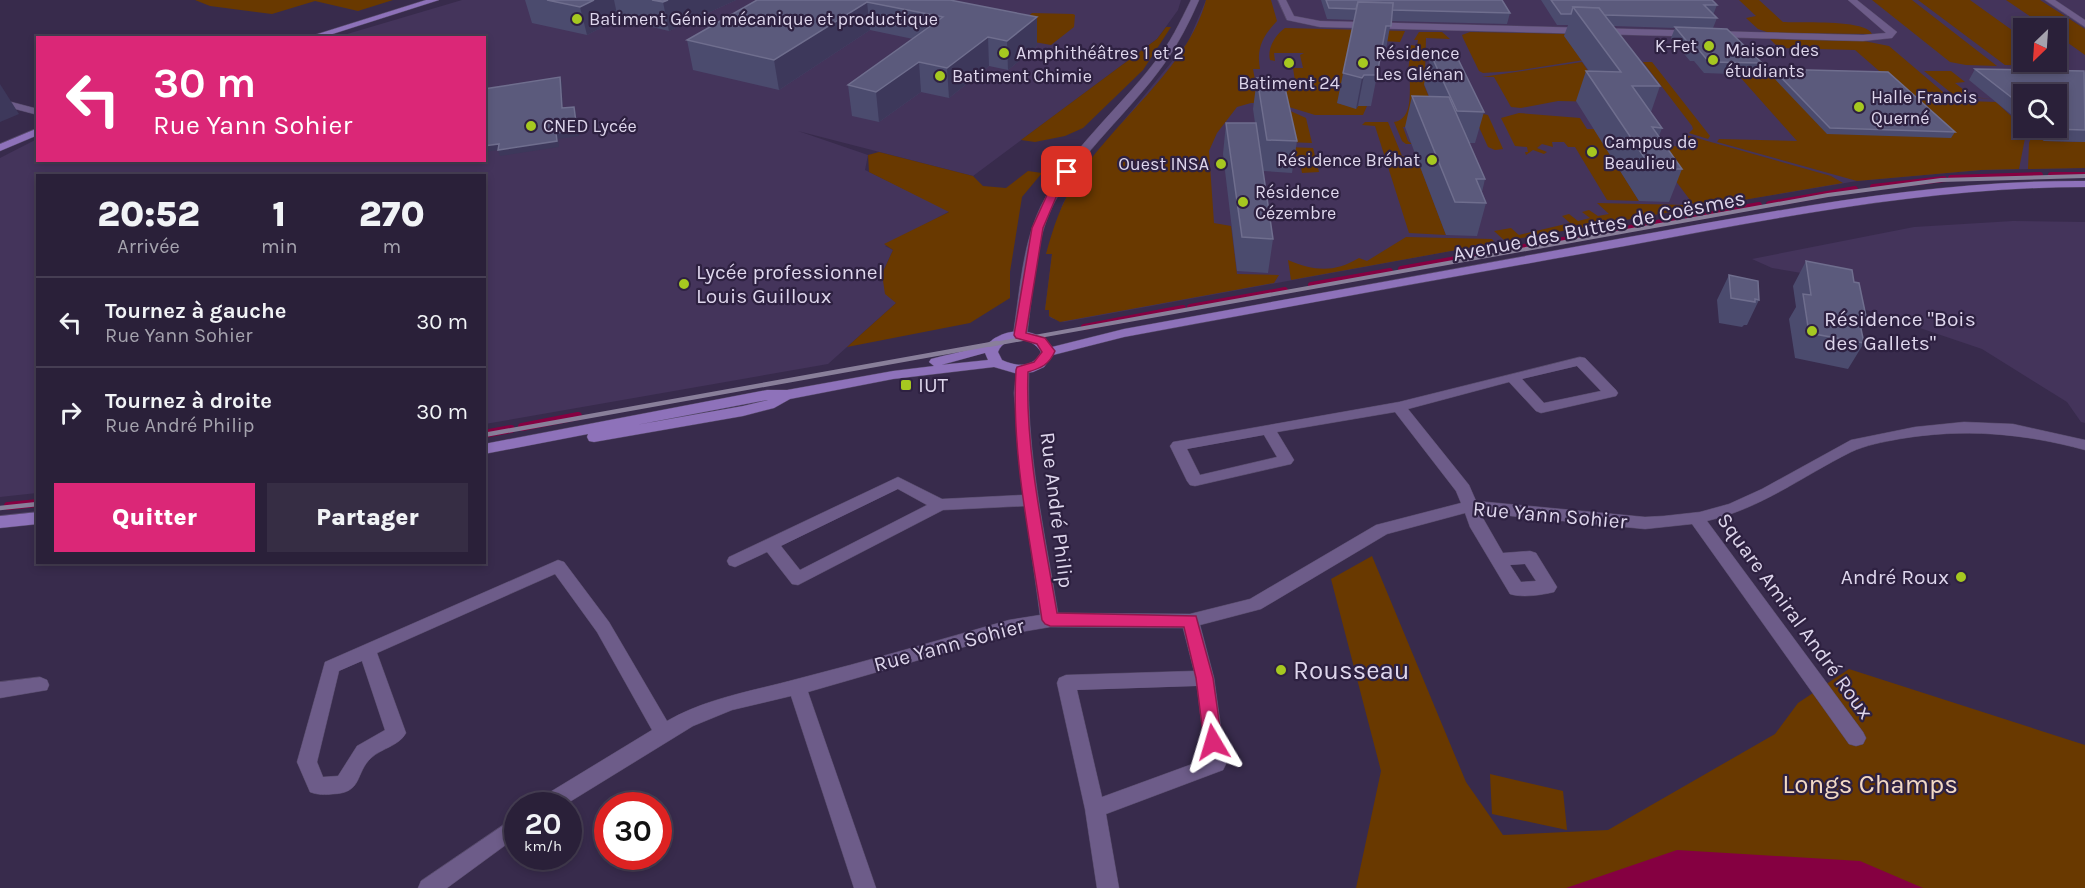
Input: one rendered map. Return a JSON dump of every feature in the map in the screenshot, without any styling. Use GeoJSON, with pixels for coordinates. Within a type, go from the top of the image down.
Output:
{"type":"FeatureCollection","features":[{"type":"Feature","properties":{"kind":"main road"},"geometry":{"type":"LineString","coordinates":[[316,36],[435,0]]}},
{"type":"Feature","properties":{"kind":"main road"},"geometry":{"type":"LineString","coordinates":[[0,148],[36,131]]}},
{"type":"Feature","properties":{"kind":"main road","name":"Avenue des Buttes de Coësmes"},"geometry":{"type":"LineString","coordinates":[[1045,346],[1811,208],[1925,191],[2010,185],[2085,184]]}},
{"type":"Feature","properties":{"kind":"main road"},"geometry":{"type":"LineString","coordinates":[[486,449],[513,444],[563,442],[721,414],[770,405],[787,395],[893,375],[996,363],[1022,370],[1039,365],[1046,358],[1045,346],[1020,335],[1002,339],[992,347],[913,367],[893,375]]}},
{"type":"Feature","properties":{"kind":"main road"},"geometry":{"type":"LineString","coordinates":[[992,347],[991,355],[996,363]]}},
{"type":"Feature","properties":{"kind":"main road"},"geometry":{"type":"LineString","coordinates":[[0,522],[36,518]]}},
{"type":"Feature","properties":{"kind":"street"},"geometry":{"type":"LineString","coordinates":[[1020,335],[1037,228],[1052,195],[1072,165],[1163,57],[1187,18],[1195,0]]}},
{"type":"Feature","properties":{"kind":"street"},"geometry":{"type":"LineString","coordinates":[[1282,0],[1290,18],[1327,25],[1863,38],[1885,37],[1892,32],[1852,0]]}},
{"type":"Feature","properties":{"kind":"street"},"geometry":{"type":"LineString","coordinates":[[2049,0],[2085,24]]}},
{"type":"Feature","properties":{"kind":"street"},"geometry":{"type":"LineString","coordinates":[[0,102],[36,111]]}},
{"type":"Feature","properties":{"kind":"street"},"geometry":{"type":"LineString","coordinates":[[1268,429],[1286,460],[1195,481],[1178,446],[1268,429],[1399,406],[1512,377],[1580,361],[1611,393],[1541,408],[1512,377]]}},
{"type":"Feature","properties":{"kind":"street","name":"Rue André Philip"},"geometry":{"type":"LineString","coordinates":[[1022,370],[1021,393],[1031,500],[1050,620]]}},
{"type":"Feature","properties":{"kind":"street"},"geometry":{"type":"LineString","coordinates":[[1399,406],[1463,489],[1478,527],[1499,560]]}},
{"type":"Feature","properties":{"kind":"street","name":"Square Amiral André Roux"},"geometry":{"type":"LineString","coordinates":[[1752,501],[1784,484],[1812,465],[1857,444],[1923,429],[1996,426],[2058,436],[2085,445]]}},
{"type":"Feature","properties":{"kind":"street"},"geometry":{"type":"LineString","coordinates":[[735,561],[898,482],[940,505]]}},
{"type":"Feature","properties":{"kind":"street"},"geometry":{"type":"LineString","coordinates":[[770,544],[798,579],[940,505],[1031,500]]}},
{"type":"Feature","properties":{"kind":"street","name":"Rue Yann Sohier"},"geometry":{"type":"LineString","coordinates":[[567,792],[686,720],[730,703],[797,687],[1009,627],[1050,620],[1190,621],[1255,604],[1382,530],[1470,506],[1645,523],[1697,520],[1752,501]]}},
{"type":"Feature","properties":{"kind":"street","name":"Square Amiral André Roux"},"geometry":{"type":"LineString","coordinates":[[1697,520],[1856,738]]}},
{"type":"Feature","properties":{"kind":"street"},"geometry":{"type":"LineString","coordinates":[[367,650],[396,733],[364,752],[344,785],[317,786],[308,762],[331,666],[367,650],[558,566],[603,627],[664,732]]}},
{"type":"Feature","properties":{"kind":"street"},"geometry":{"type":"LineString","coordinates":[[1095,809],[1216,764],[1205,678],[1190,621]]}},
{"type":"Feature","properties":{"kind":"street"},"geometry":{"type":"LineString","coordinates":[[1108,888],[1095,809],[1066,683],[1205,678]]}},
{"type":"Feature","properties":{"kind":"street"},"geometry":{"type":"LineString","coordinates":[[0,690],[40,685]]}},
{"type":"Feature","properties":{"kind":"street"},"geometry":{"type":"LineString","coordinates":[[797,687],[865,888]]}},
{"type":"Feature","properties":{"kind":"street"},"geometry":{"type":"LineString","coordinates":[[429,888],[504,834]]}},
{"type":"Feature","properties":{"kind":"shaded area"},"geometry":{"type":"Polygon","coordinates":[[[462,0],[1181,0],[1178,10],[1157,39],[973,176],[798,131],[868,155],[865,170],[950,211],[885,246],[893,250],[882,274],[896,303],[828,364],[486,424],[486,174],[36,174],[36,493],[0,497],[0,158],[36,140],[36,162],[486,162],[486,36],[340,36],[462,0]]]}},
{"type":"Feature","properties":{"kind":"shaded area","name":"Campus de Beaulieu"},"geometry":{"type":"Polygon","coordinates":[[[1206,0],[2085,0],[2085,168],[1981,170],[1857,181],[1593,225],[1064,322],[1051,318],[1049,310],[1045,310],[1052,254],[1046,254],[1063,203],[1084,169],[1188,42],[1206,0]]]}},
{"type":"Feature","properties":{"kind":"shaded area"},"geometry":{"type":"Polygon","coordinates":[[[2013,221],[2085,222],[2085,423],[2081,422],[2067,402],[1982,349],[1849,304],[1842,280],[1772,268],[1752,259],[1914,227],[2013,221]]]}},
{"type":"Feature","properties":{"kind":"shaded area"},"geometry":{"type":"Polygon","coordinates":[[[1677,850],[1860,861],[1923,888],[1566,888],[1677,850]]]}},
{"type":"Feature","properties":{"kind":"green space"},"geometry":{"type":"Polygon","coordinates":[[[195,0],[393,0],[358,11],[315,1],[272,14],[210,6],[195,0]]]}},
{"type":"Feature","properties":{"kind":"green space"},"geometry":{"type":"Polygon","coordinates":[[[1206,0],[1271,0],[1277,21],[1262,43],[1259,55],[1260,69],[1253,69],[1255,80],[1295,81],[1293,68],[1303,68],[1300,55],[1304,53],[1274,53],[1275,61],[1270,60],[1273,42],[1285,28],[1405,31],[1400,42],[1383,41],[1337,103],[1356,108],[1358,105],[1367,106],[1363,115],[1315,115],[1276,103],[1251,103],[1237,107],[1217,133],[1209,151],[1214,223],[1231,226],[1237,274],[1279,275],[1274,283],[1060,322],[1049,316],[1049,310],[1045,310],[1052,254],[1046,254],[1070,190],[1091,160],[1183,49],[1197,25],[1206,0]]]}},
{"type":"Feature","properties":{"kind":"green space"},"geometry":{"type":"Polygon","coordinates":[[[1739,0],[1759,0],[1783,22],[1846,24],[1867,29],[1872,34],[1770,33],[1758,29],[1746,18],[1756,16],[1739,0]]]}},
{"type":"Feature","properties":{"kind":"green space"},"geometry":{"type":"Polygon","coordinates":[[[1872,0],[1912,0],[1997,66],[1950,62],[1872,0]]]}},
{"type":"Feature","properties":{"kind":"green space"},"geometry":{"type":"Polygon","coordinates":[[[1918,0],[1970,0],[2013,31],[2013,65],[2005,65],[1918,0]]]}},
{"type":"Feature","properties":{"kind":"green space"},"geometry":{"type":"Polygon","coordinates":[[[2006,0],[2040,0],[2085,29],[2085,55],[2067,42],[2067,18],[2032,18],[2006,0]]]}},
{"type":"Feature","properties":{"kind":"green space"},"geometry":{"type":"Polygon","coordinates":[[[1032,13],[1073,14],[1075,15],[1074,27],[1051,45],[1007,37],[1032,13]]]}},
{"type":"Feature","properties":{"kind":"green space"},"geometry":{"type":"Polygon","coordinates":[[[1166,27],[1171,27],[1143,70],[1083,128],[1065,136],[1035,142],[1021,140],[1157,39],[1166,27]]]}},
{"type":"Feature","properties":{"kind":"green space"},"geometry":{"type":"Polygon","coordinates":[[[1419,32],[1442,32],[1450,39],[1426,38],[1425,73],[1408,72],[1411,45],[1417,46],[1418,40],[1414,40],[1419,32]]]}},
{"type":"Feature","properties":{"kind":"green space"},"geometry":{"type":"Polygon","coordinates":[[[1470,32],[1572,34],[1584,60],[1515,71],[1483,73],[1479,71],[1462,35],[1470,32]]]}},
{"type":"Feature","properties":{"kind":"green space"},"geometry":{"type":"Polygon","coordinates":[[[1770,39],[1864,41],[1889,46],[1949,97],[1966,101],[1996,102],[2013,118],[2013,138],[2025,138],[2019,169],[1981,170],[1857,181],[1717,142],[1719,139],[1797,141],[1740,77],[1749,78],[1747,74],[1751,74],[1748,71],[1762,72],[1765,75],[1886,77],[1855,50],[1779,48],[1770,39]]]}},
{"type":"Feature","properties":{"kind":"green space"},"geometry":{"type":"Polygon","coordinates":[[[1582,62],[1609,102],[1558,101],[1521,108],[1511,107],[1494,77],[1482,77],[1582,62]]]}},
{"type":"Feature","properties":{"kind":"green space"},"geometry":{"type":"Polygon","coordinates":[[[1643,62],[1652,62],[1710,136],[1708,139],[1689,133],[1693,129],[1692,126],[1643,62]]]}},
{"type":"Feature","properties":{"kind":"green space"},"geometry":{"type":"Polygon","coordinates":[[[1924,71],[1951,71],[1965,82],[1955,83],[1973,97],[1992,99],[1955,96],[1924,71]]]}},
{"type":"Feature","properties":{"kind":"green space"},"geometry":{"type":"Polygon","coordinates":[[[1410,74],[1426,75],[1433,85],[1424,85],[1442,128],[1403,127],[1408,141],[1412,144],[1406,144],[1402,141],[1394,122],[1400,120],[1408,110],[1410,74]]]}},
{"type":"Feature","properties":{"kind":"green space"},"geometry":{"type":"Polygon","coordinates":[[[1286,109],[1306,118],[1312,143],[1286,142],[1286,109]]]}},
{"type":"Feature","properties":{"kind":"green space"},"geometry":{"type":"Polygon","coordinates":[[[1519,113],[1580,118],[1587,129],[1594,129],[1639,201],[1607,200],[1575,147],[1568,147],[1564,142],[1552,142],[1553,147],[1542,144],[1537,148],[1547,152],[1544,154],[1533,150],[1526,155],[1527,147],[1515,146],[1501,118],[1519,113]]]}},
{"type":"Feature","properties":{"kind":"green space"},"geometry":{"type":"Polygon","coordinates":[[[1488,115],[1503,149],[1495,150],[1488,147],[1474,116],[1488,115]]]}},
{"type":"Feature","properties":{"kind":"green space"},"geometry":{"type":"Polygon","coordinates":[[[1365,122],[1388,122],[1402,156],[1416,156],[1446,235],[1409,233],[1375,126],[1362,125],[1365,122]]]}},
{"type":"Feature","properties":{"kind":"green space"},"geometry":{"type":"Polygon","coordinates":[[[1686,135],[1831,176],[1843,183],[1696,208],[1657,156],[1669,145],[1679,147],[1684,144],[1676,141],[1686,135]]]}},
{"type":"Feature","properties":{"kind":"green space"},"geometry":{"type":"Polygon","coordinates":[[[2031,138],[2040,138],[2044,141],[2085,142],[2085,168],[2028,169],[2031,138]]]}},
{"type":"Feature","properties":{"kind":"green space"},"geometry":{"type":"Polygon","coordinates":[[[1287,147],[1313,148],[1319,172],[1302,173],[1299,157],[1288,156],[1287,147]]]}},
{"type":"Feature","properties":{"kind":"green space"},"geometry":{"type":"Polygon","coordinates":[[[879,152],[973,176],[983,186],[1006,188],[1028,171],[1042,173],[1022,197],[1010,272],[1010,298],[970,323],[847,347],[896,303],[885,294],[882,274],[893,250],[884,244],[949,212],[869,172],[868,155],[879,152]]]}},
{"type":"Feature","properties":{"kind":"green space"},"geometry":{"type":"Polygon","coordinates":[[[1597,203],[1687,205],[1688,209],[1505,241],[1494,231],[1511,228],[1519,235],[1570,223],[1562,216],[1569,214],[1578,221],[1590,218],[1582,212],[1589,210],[1598,216],[1609,214],[1597,203]]]}},
{"type":"Feature","properties":{"kind":"green space"},"geometry":{"type":"Polygon","coordinates":[[[1406,237],[1492,239],[1495,243],[1291,280],[1288,260],[1315,268],[1332,268],[1359,258],[1367,261],[1406,237]]]}},
{"type":"Feature","properties":{"kind":"green space","name":"Longs Champs"},"geometry":{"type":"Polygon","coordinates":[[[1372,556],[1466,782],[1503,835],[1608,830],[1775,734],[1798,703],[1849,669],[2085,745],[2085,888],[1356,888],[1381,771],[1331,579],[1372,556]]]}},
{"type":"Feature","properties":{"kind":"green space"},"geometry":{"type":"Polygon","coordinates":[[[1490,774],[1563,791],[1567,830],[1492,814],[1490,774]]]}},
{"type":"Feature","properties":{"kind":"building"},"geometry":{"type":"Polygon","coordinates":[[[547,0],[594,0],[580,7],[547,0]]]}},
{"type":"Feature","properties":{"kind":"building"},"geometry":{"type":"Polygon","coordinates":[[[757,0],[950,0],[1037,17],[1007,41],[988,37],[947,68],[919,62],[876,92],[848,85],[943,17],[867,2],[774,60],[687,40],[757,0]]]}},
{"type":"Feature","properties":{"kind":"building"},"geometry":{"type":"Polygon","coordinates":[[[1326,0],[1502,0],[1510,13],[1392,10],[1393,3],[1358,2],[1356,9],[1329,8],[1326,0]]]}},
{"type":"Feature","properties":{"kind":"building"},"geometry":{"type":"Polygon","coordinates":[[[1551,0],[1712,0],[1717,5],[1704,5],[1717,18],[1604,15],[1599,8],[1573,7],[1571,14],[1561,14],[1551,0]]]}},
{"type":"Feature","properties":{"kind":"building"},"geometry":{"type":"Polygon","coordinates":[[[1358,2],[1393,3],[1391,26],[1386,26],[1377,75],[1364,75],[1362,78],[1343,73],[1358,2]]]}},
{"type":"Feature","properties":{"kind":"building"},"geometry":{"type":"Polygon","coordinates":[[[1573,7],[1599,8],[1660,86],[1632,86],[1662,128],[1652,127],[1682,169],[1652,169],[1586,71],[1621,72],[1573,7]]]}},
{"type":"Feature","properties":{"kind":"building"},"geometry":{"type":"Polygon","coordinates":[[[1675,27],[1727,29],[1762,63],[1709,62],[1699,50],[1694,50],[1675,27]]]}},
{"type":"Feature","properties":{"kind":"building"},"geometry":{"type":"Polygon","coordinates":[[[1431,55],[1456,55],[1484,112],[1457,111],[1431,55]]]}},
{"type":"Feature","properties":{"kind":"building","name":"Halle Francis Querné"},"geometry":{"type":"Polygon","coordinates":[[[1773,69],[1888,72],[1955,132],[1830,128],[1773,69]]]}},
{"type":"Feature","properties":{"kind":"building"},"geometry":{"type":"Polygon","coordinates":[[[1975,69],[2013,70],[2013,72],[2084,71],[2085,130],[2067,129],[2067,84],[2013,84],[2013,98],[1975,69]]]}},
{"type":"Feature","properties":{"kind":"building","name":"CNED Lycée"},"geometry":{"type":"Polygon","coordinates":[[[560,77],[562,108],[574,107],[577,130],[556,133],[557,141],[498,150],[499,144],[486,146],[486,89],[560,77]]]}},
{"type":"Feature","properties":{"kind":"building"},"geometry":{"type":"Polygon","coordinates":[[[1257,78],[1283,79],[1297,141],[1267,140],[1257,78]]]}},
{"type":"Feature","properties":{"kind":"building"},"geometry":{"type":"Polygon","coordinates":[[[1412,96],[1449,97],[1485,179],[1476,179],[1486,203],[1455,202],[1412,96]]]}},
{"type":"Feature","properties":{"kind":"building"},"geometry":{"type":"Polygon","coordinates":[[[1226,123],[1256,123],[1273,239],[1242,237],[1226,123]]]}},
{"type":"Feature","properties":{"kind":"building"},"geometry":{"type":"Polygon","coordinates":[[[1806,261],[1852,270],[1854,282],[1859,283],[1867,321],[1859,319],[1864,343],[1809,333],[1803,294],[1811,295],[1806,261]]]}},
{"type":"Feature","properties":{"kind":"building"},"geometry":{"type":"Polygon","coordinates":[[[1729,275],[1758,281],[1759,300],[1755,299],[1755,302],[1731,298],[1729,275]]]}},
{"type":"Feature","properties":{"kind":"waterway"},"geometry":{"type":"LineString","coordinates":[[1951,178],[2040,175]]}},
{"type":"Feature","properties":{"kind":"waterway"},"geometry":{"type":"LineString","coordinates":[[2051,175],[2085,175]]}},
{"type":"Feature","properties":{"kind":"waterway"},"geometry":{"type":"LineString","coordinates":[[1873,187],[1944,179]]}},
{"type":"Feature","properties":{"kind":"waterway"},"geometry":{"type":"LineString","coordinates":[[1769,204],[1855,189]]}},
{"type":"Feature","properties":{"kind":"waterway"},"geometry":{"type":"LineString","coordinates":[[1737,209],[1759,205]]}},
{"type":"Feature","properties":{"kind":"waterway"},"geometry":{"type":"LineString","coordinates":[[1688,218],[1729,211]]}},
{"type":"Feature","properties":{"kind":"waterway"},"geometry":{"type":"LineString","coordinates":[[1598,234],[1678,219]]}},
{"type":"Feature","properties":{"kind":"waterway"},"geometry":{"type":"LineString","coordinates":[[1502,251],[1585,236]]}},
{"type":"Feature","properties":{"kind":"waterway"},"geometry":{"type":"LineString","coordinates":[[1401,269],[1489,253]]}},
{"type":"Feature","properties":{"kind":"waterway"},"geometry":{"type":"LineString","coordinates":[[1311,285],[1390,271]]}},
{"type":"Feature","properties":{"kind":"waterway"},"geometry":{"type":"LineString","coordinates":[[1190,307],[1285,290]]}},
{"type":"Feature","properties":{"kind":"waterway"},"geometry":{"type":"LineString","coordinates":[[1084,327],[1183,308]]}},
{"type":"Feature","properties":{"kind":"waterway"},"geometry":{"type":"LineString","coordinates":[[522,427],[578,416]]}},
{"type":"Feature","properties":{"kind":"waterway"},"geometry":{"type":"LineString","coordinates":[[486,434],[511,429]]}},
{"type":"Feature","properties":{"kind":"waterway"},"geometry":{"type":"LineString","coordinates":[[8,506],[36,503]]}},
{"type":"Feature","properties":{"kind":"railway"},"geometry":{"type":"LineString","coordinates":[[989,345],[1828,195],[1941,180],[2085,176]]}},
{"type":"Feature","properties":{"kind":"railway"},"geometry":{"type":"LineString","coordinates":[[486,435],[997,343]]}},
{"type":"Feature","properties":{"kind":"railway"},"geometry":{"type":"LineString","coordinates":[[0,508],[36,504]]}},
{"type":"Feature","properties":{"kind":"place","name":"Batiment Génie mécanique et productique"},"geometry":{"type":"Point","coordinates":[577,19]}},
{"type":"Feature","properties":{"kind":"place","name":"K-Fet"},"geometry":{"type":"Point","coordinates":[1709,46]}},
{"type":"Feature","properties":{"kind":"place","name":"Amphithéâtres 1 et 2"},"geometry":{"type":"Point","coordinates":[1004,53]}},
{"type":"Feature","properties":{"kind":"place","name":"Maison des étudiants"},"geometry":{"type":"Point","coordinates":[1713,60]}},
{"type":"Feature","properties":{"kind":"place","name":"Batiment 24"},"geometry":{"type":"Point","coordinates":[1289,63]}},
{"type":"Feature","properties":{"kind":"place","name":"Résidence Les Glénan"},"geometry":{"type":"Point","coordinates":[1363,63]}},
{"type":"Feature","properties":{"kind":"place","name":"Batiment Chimie"},"geometry":{"type":"Point","coordinates":[940,76]}},
{"type":"Feature","properties":{"kind":"place","name":"Halle Francis Querné"},"geometry":{"type":"Point","coordinates":[1859,107]}},
{"type":"Feature","properties":{"kind":"place","name":"CNED Lycée"},"geometry":{"type":"Point","coordinates":[531,126]}},
{"type":"Feature","properties":{"kind":"place","name":"Campus de Beaulieu"},"geometry":{"type":"Point","coordinates":[1592,152]}},
{"type":"Feature","properties":{"kind":"place","name":"Résidence Bréhat"},"geometry":{"type":"Point","coordinates":[1432,160]}},
{"type":"Feature","properties":{"kind":"place","name":"Ouest INSA"},"geometry":{"type":"Point","coordinates":[1221,164]}},
{"type":"Feature","properties":{"kind":"place","name":"Résidence Cézembre"},"geometry":{"type":"Point","coordinates":[1243,202]}},
{"type":"Feature","properties":{"kind":"place","name":"Lycée professionnel Louis Guilloux"},"geometry":{"type":"Point","coordinates":[684,284]}},
{"type":"Feature","properties":{"kind":"place","name":"Résidence \"Bois des Gallets\""},"geometry":{"type":"Point","coordinates":[1812,331]}},
{"type":"Feature","properties":{"kind":"place","name":"IUT"},"geometry":{"type":"Point","coordinates":[906,385]}},
{"type":"Feature","properties":{"kind":"place","name":"André Roux"},"geometry":{"type":"Point","coordinates":[1961,577]}},
{"type":"Feature","properties":{"kind":"place","name":"Rousseau"},"geometry":{"type":"Point","coordinates":[1281,670]}},
{"type":"Feature","properties":{"kind":"route"},"geometry":{"type":"LineString","coordinates":[[1067,172],[1052,195],[1037,228],[1020,335],[1041,341],[1048,351],[1046,358],[1039,365],[1022,370],[1021,393],[1030,490],[1050,620],[1190,621],[1205,678],[1213,742]]}}]}
